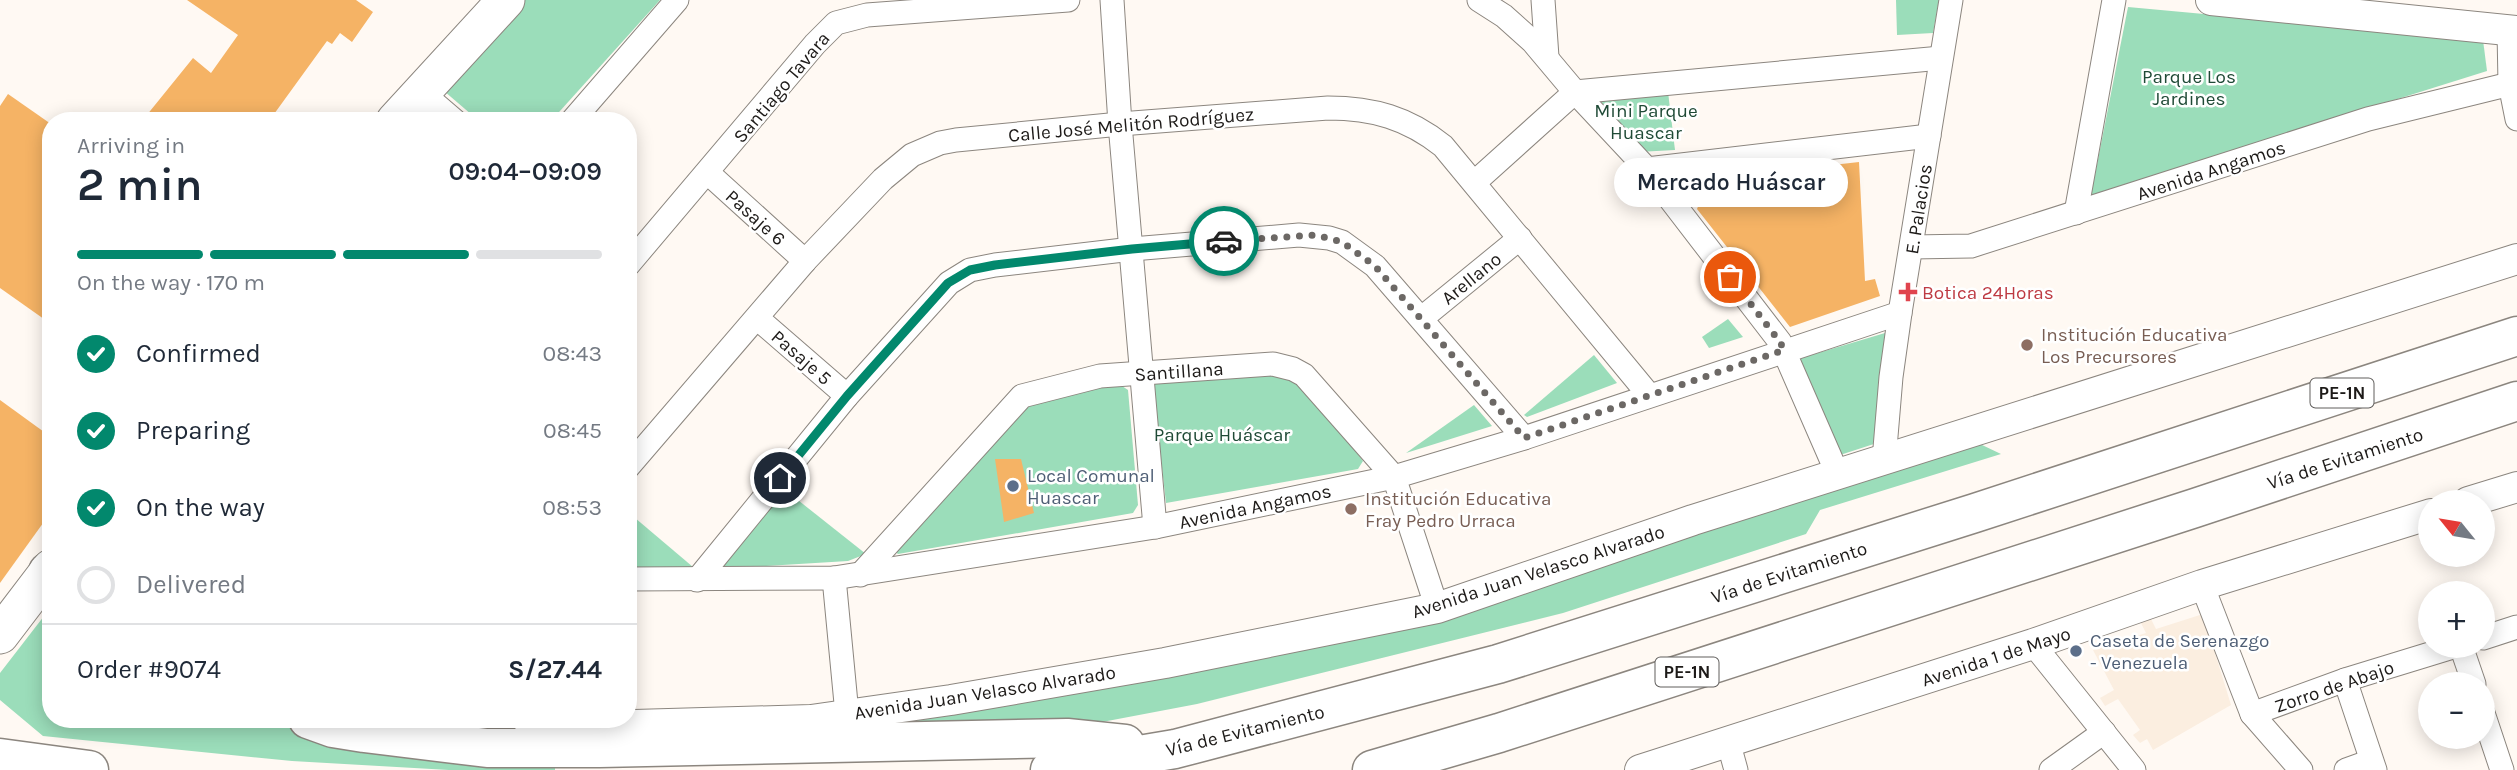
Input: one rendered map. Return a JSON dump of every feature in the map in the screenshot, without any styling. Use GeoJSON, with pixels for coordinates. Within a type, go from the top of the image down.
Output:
{"type":"FeatureCollection","features":[{"type":"Feature","properties":{"kind":"highway","name":"Vía de Evitamiento"},"geometry":{"type":"LineString","coordinates":[[1050,770],[1175,749],[1498,664],[1975,513],[2517,335]]}},
{"type":"Feature","properties":{"kind":"highway","name":"Vía de Evitamiento"},"geometry":{"type":"LineString","coordinates":[[1372,770],[1512,729],[2517,401]]}},
{"type":"Feature","properties":{"kind":"highway"},"geometry":{"type":"LineString","coordinates":[[333,728],[487,748],[1067,738],[1175,749]]}},
{"type":"Feature","properties":{"kind":"highway"},"geometry":{"type":"LineString","coordinates":[[0,758],[89,770]]}},
{"type":"Feature","properties":{"kind":"main road"},"geometry":{"type":"LineString","coordinates":[[402,112],[506,0]]}},
{"type":"Feature","properties":{"kind":"main road"},"geometry":{"type":"LineString","coordinates":[[0,635],[42,582]]}},
{"type":"Feature","properties":{"kind":"street"},"geometry":{"type":"LineString","coordinates":[[580,112],[677,0]]}},
{"type":"Feature","properties":{"kind":"street","name":"Santiago Tavara"},"geometry":{"type":"LineString","coordinates":[[637,255],[836,23],[867,15],[1068,0]]}},
{"type":"Feature","properties":{"kind":"street"},"geometry":{"type":"LineString","coordinates":[[1112,0],[1120,124],[1155,527]]}},
{"type":"Feature","properties":{"kind":"street"},"geometry":{"type":"LineString","coordinates":[[1479,0],[1504,16],[1547,57],[1575,92],[1647,169],[1780,342],[1838,475]]}},
{"type":"Feature","properties":{"kind":"street"},"geometry":{"type":"LineString","coordinates":[[1543,0],[1547,57]]}},
{"type":"Feature","properties":{"kind":"street","name":"E. Palacios"},"geometry":{"type":"LineString","coordinates":[[1884,460],[1900,313],[1951,0]]}},
{"type":"Feature","properties":{"kind":"street"},"geometry":{"type":"LineString","coordinates":[[2076,213],[2114,0]]}},
{"type":"Feature","properties":{"kind":"street"},"geometry":{"type":"LineString","coordinates":[[2211,0],[2389,9],[2513,31],[2510,84],[2517,119]]}},
{"type":"Feature","properties":{"kind":"street"},"geometry":{"type":"LineString","coordinates":[[1475,183],[1575,92],[1941,58]]}},
{"type":"Feature","properties":{"kind":"street","name":"Avenida Angamos"},"geometry":{"type":"LineString","coordinates":[[1912,247],[1971,246],[2368,120],[2510,84]]}},
{"type":"Feature","properties":{"kind":"street"},"geometry":{"type":"LineString","coordinates":[[420,91],[444,112]]}},
{"type":"Feature","properties":{"kind":"street","name":"Calle José Melitón Rodríguez"},"geometry":{"type":"LineString","coordinates":[[637,457],[805,261],[896,166],[926,148],[956,140],[1328,108],[1372,110],[1392,116],[1428,134],[1443,146],[1648,395]]}},
{"type":"Feature","properties":{"kind":"street"},"geometry":{"type":"LineString","coordinates":[[1647,169],[1929,136]]}},
{"type":"Feature","properties":{"kind":"street","name":"Pasaje 6"},"geometry":{"type":"LineString","coordinates":[[708,173],[805,261]]}},
{"type":"Feature","properties":{"kind":"street"},"geometry":{"type":"LineString","coordinates":[[697,580],[847,396],[948,283],[970,270],[995,265],[1132,249],[1299,235],[1329,237],[1362,255],[1422,318],[1524,438]]}},
{"type":"Feature","properties":{"kind":"street","name":"Arellano"},"geometry":{"type":"LineString","coordinates":[[1422,318],[1520,238]]}},
{"type":"Feature","properties":{"kind":"street","name":"Avenida Juan Velasco Alvarado"},"geometry":{"type":"LineString","coordinates":[[637,725],[811,720],[951,700],[1152,665],[1437,608],[1693,520],[2517,258]]}},
{"type":"Feature","properties":{"kind":"street","name":"Avenida Angamos"},"geometry":{"type":"LineString","coordinates":[[637,579],[834,578],[860,575],[1155,527],[1394,477],[1524,438],[1900,313]]}},
{"type":"Feature","properties":{"kind":"street","name":"Pasaje 5"},"geometry":{"type":"LineString","coordinates":[[757,318],[847,396]]}},
{"type":"Feature","properties":{"kind":"street","name":"Santillana"},"geometry":{"type":"LineString","coordinates":[[860,575],[1022,396],[1100,376],[1273,364],[1293,369],[1313,384],[1394,477],[1437,608]]}},
{"type":"Feature","properties":{"kind":"street"},"geometry":{"type":"LineString","coordinates":[[2496,493],[2517,487]]}},
{"type":"Feature","properties":{"kind":"street","name":"Avenida 1 de Mayo"},"geometry":{"type":"LineString","coordinates":[[1640,770],[2418,518]]}},
{"type":"Feature","properties":{"kind":"street"},"geometry":{"type":"LineString","coordinates":[[834,578],[847,715]]}},
{"type":"Feature","properties":{"kind":"street"},"geometry":{"type":"LineString","coordinates":[[2202,586],[2252,714],[2301,770]]}},
{"type":"Feature","properties":{"kind":"street"},"geometry":{"type":"LineString","coordinates":[[2495,634],[2517,627]]}},
{"type":"Feature","properties":{"kind":"street"},"geometry":{"type":"LineString","coordinates":[[2033,644],[2134,770]]}},
{"type":"Feature","properties":{"kind":"street","name":"Zorro de Abajo"},"geometry":{"type":"LineString","coordinates":[[2252,714],[2345,680],[2418,658]]}},
{"type":"Feature","properties":{"kind":"street"},"geometry":{"type":"LineString","coordinates":[[2345,680],[2373,766],[2346,770]]}},
{"type":"Feature","properties":{"kind":"street"},"geometry":{"type":"LineString","coordinates":[[2051,770],[2104,732]]}},
{"type":"Feature","properties":{"kind":"street"},"geometry":{"type":"LineString","coordinates":[[1728,741],[1736,770]]}},
{"type":"Feature","properties":{"kind":"street"},"geometry":{"type":"LineString","coordinates":[[2495,749],[2502,770]]}},
{"type":"Feature","properties":{"kind":"shaded area"},"geometry":{"type":"Polygon","coordinates":[[[2203,614],[2231,705],[2153,750],[2147,739],[2140,743],[2133,735],[2140,730],[2118,699],[2105,706],[2100,698],[2114,690],[2093,650],[2146,633],[2141,623],[2151,619],[2156,629],[2203,614]]]}},
{"type":"Feature","properties":{"kind":"green space"},"geometry":{"type":"Polygon","coordinates":[[[521,0],[660,0],[559,112],[468,112],[444,91],[521,0]]]}},
{"type":"Feature","properties":{"kind":"green space"},"geometry":{"type":"Polygon","coordinates":[[[1896,0],[1939,0],[1933,33],[1897,35],[1896,0]]]}},
{"type":"Feature","properties":{"kind":"green space","name":"Parque Los Jardines"},"geometry":{"type":"Polygon","coordinates":[[[2128,7],[2483,40],[2487,71],[2091,195],[2128,7]]]}},
{"type":"Feature","properties":{"kind":"green space","name":"Mini Parque Huascar"},"geometry":{"type":"Polygon","coordinates":[[[1668,92],[1675,150],[1638,152],[1600,100],[1668,92]]]}},
{"type":"Feature","properties":{"kind":"green space"},"geometry":{"type":"Polygon","coordinates":[[[1728,319],[1743,337],[1709,348],[1702,337],[1728,319]]]}},
{"type":"Feature","properties":{"kind":"green space"},"geometry":{"type":"Polygon","coordinates":[[[1885,333],[1889,337],[1880,442],[1837,456],[1798,359],[1885,333]]]}},
{"type":"Feature","properties":{"kind":"green space"},"geometry":{"type":"Polygon","coordinates":[[[1594,355],[1617,383],[1527,417],[1524,415],[1594,355]]]}},
{"type":"Feature","properties":{"kind":"green space","name":"Parque Huáscar"},"geometry":{"type":"Polygon","coordinates":[[[1273,371],[1301,386],[1324,408],[1363,461],[1358,469],[1166,503],[1152,380],[1273,371]]]}},
{"type":"Feature","properties":{"kind":"green space"},"geometry":{"type":"Polygon","coordinates":[[[1119,384],[1128,390],[1138,505],[1133,513],[898,554],[893,550],[1036,397],[1119,384]]]}},
{"type":"Feature","properties":{"kind":"green space"},"geometry":{"type":"Polygon","coordinates":[[[1474,405],[1492,426],[1406,453],[1474,405]]]}},
{"type":"Feature","properties":{"kind":"green space"},"geometry":{"type":"Polygon","coordinates":[[[1980,444],[2001,454],[1820,510],[1806,534],[1563,613],[1197,704],[1081,726],[869,722],[1178,673],[1811,495],[1980,444]]]}},
{"type":"Feature","properties":{"kind":"green space"},"geometry":{"type":"Polygon","coordinates":[[[784,489],[866,554],[848,561],[719,569],[784,489]]]}},
{"type":"Feature","properties":{"kind":"green space"},"geometry":{"type":"Polygon","coordinates":[[[637,520],[693,567],[687,573],[637,572],[637,520]]]}},
{"type":"Feature","properties":{"kind":"green space"},"geometry":{"type":"Polygon","coordinates":[[[42,619],[42,728],[306,728],[329,737],[555,757],[555,770],[449,770],[292,761],[43,736],[0,700],[0,673],[42,619]]]}},
{"type":"Feature","properties":{"kind":"building"},"geometry":{"type":"Polygon","coordinates":[[[187,0],[356,0],[373,12],[352,42],[340,33],[332,44],[327,41],[276,112],[149,112],[193,58],[211,73],[238,35],[187,0]]]}},
{"type":"Feature","properties":{"kind":"building"},"geometry":{"type":"Polygon","coordinates":[[[8,94],[42,118],[42,318],[0,288],[0,106],[8,94]]]}},
{"type":"Feature","properties":{"kind":"building"},"geometry":{"type":"Polygon","coordinates":[[[1859,162],[1865,281],[1875,279],[1880,296],[1790,327],[1697,209],[1709,179],[1859,162]]]}},
{"type":"Feature","properties":{"kind":"building"},"geometry":{"type":"Polygon","coordinates":[[[0,400],[42,430],[42,525],[0,583],[0,400]]]}},
{"type":"Feature","properties":{"kind":"building","name":"Local Comunal Huascar"},"geometry":{"type":"Polygon","coordinates":[[[995,459],[1021,459],[1034,513],[1004,522],[995,459]]]}},
{"type":"Feature","properties":{"kind":"way so far"},"geometry":{"type":"LineString","coordinates":[[1224,241],[1316,235],[1329,237],[1353,248],[1375,266],[1422,318],[1524,438],[1784,350],[1730,277]]}},
{"type":"Feature","properties":{"kind":"place","name":"Mercado Huáscar"},"geometry":{"type":"Point","coordinates":[1730,277]}},
{"type":"Feature","properties":{"kind":"place","name":"Botica 24Horas"},"geometry":{"type":"Point","coordinates":[1908,292]}},
{"type":"Feature","properties":{"kind":"place","name":"Institución Educativa Los Precursores"},"geometry":{"type":"Point","coordinates":[2027,345]}},
{"type":"Feature","properties":{"kind":"place","name":"Local Comunal Huascar"},"geometry":{"type":"Point","coordinates":[1013,486]}},
{"type":"Feature","properties":{"kind":"place","name":"Institución Educativa Fray Pedro Urraca"},"geometry":{"type":"Point","coordinates":[1351,509]}},
{"type":"Feature","properties":{"kind":"place","name":"Caseta de Serenazgo - Venezuela"},"geometry":{"type":"Point","coordinates":[2076,651]}},
{"type":"Feature","properties":{"kind":"route"},"geometry":{"type":"LineString","coordinates":[[780,478],[847,396],[948,283],[970,270],[1105,252],[1224,241]]}}]}
